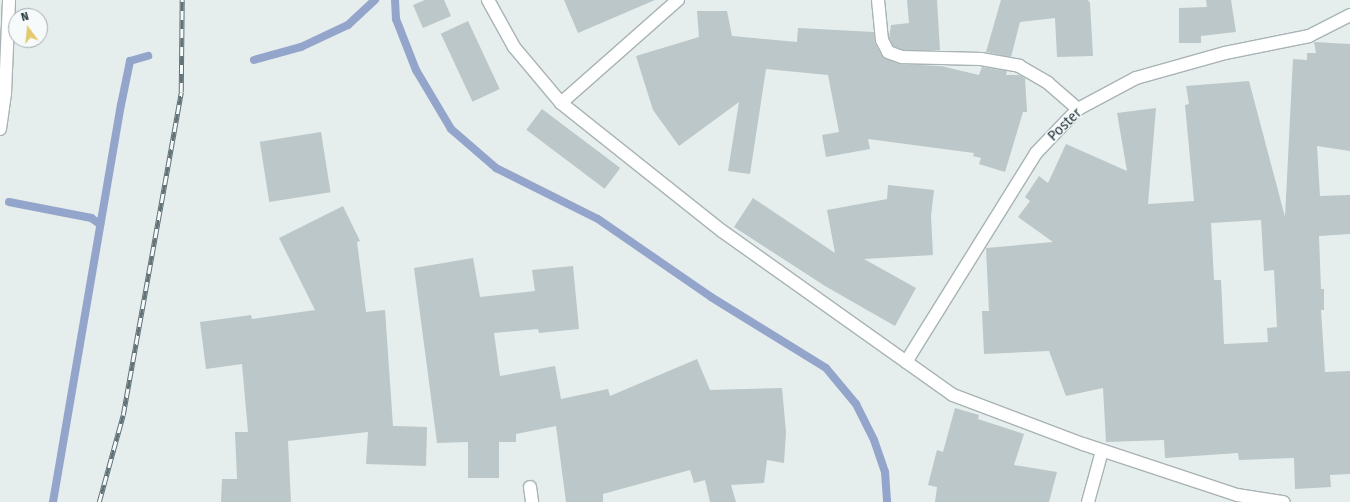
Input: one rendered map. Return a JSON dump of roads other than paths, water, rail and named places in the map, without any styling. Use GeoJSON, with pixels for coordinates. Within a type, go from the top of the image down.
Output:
{"type":"FeatureCollection","features":[{"type":"Feature","properties":{"kind":"street"},"geometry":{"type":"LineString","coordinates":[[0,129],[5,93],[9,0]]}},
{"type":"Feature","properties":{"kind":"street"},"geometry":{"type":"LineString","coordinates":[[488,0],[514,47],[561,103],[722,231],[953,395],[1102,451],[1237,495],[1283,502]]}},
{"type":"Feature","properties":{"kind":"street"},"geometry":{"type":"LineString","coordinates":[[561,103],[678,0]]}},
{"type":"Feature","properties":{"kind":"street"},"geometry":{"type":"LineString","coordinates":[[878,0],[882,40],[888,52],[902,57],[981,59],[1019,66],[1048,83],[1078,109]]}},
{"type":"Feature","properties":{"kind":"street","name":"Poster"},"geometry":{"type":"LineString","coordinates":[[906,362],[1036,153],[1078,109],[1136,78],[1225,53],[1309,36],[1350,15]]}},
{"type":"Feature","properties":{"kind":"street"},"geometry":{"type":"LineString","coordinates":[[1088,502],[1102,451]]}},
{"type":"Feature","properties":{"kind":"street"},"geometry":{"type":"LineString","coordinates":[[530,486],[532,502]]}},
{"type":"Feature","properties":{"kind":"waterway"},"geometry":{"type":"LineString","coordinates":[[254,60],[301,47],[348,25],[375,0]]}},
{"type":"Feature","properties":{"kind":"waterway"},"geometry":{"type":"LineString","coordinates":[[395,0],[396,19],[416,70],[451,129],[496,168],[598,219],[711,297],[826,368],[856,404],[874,440],[885,472],[887,502]]}},
{"type":"Feature","properties":{"kind":"waterway"},"geometry":{"type":"LineString","coordinates":[[53,502],[121,105],[130,61],[148,56]]}},
{"type":"Feature","properties":{"kind":"waterway"},"geometry":{"type":"LineString","coordinates":[[9,202],[91,218],[100,224]]}},
{"type":"Feature","properties":{"kind":"railway"},"geometry":{"type":"LineString","coordinates":[[99,502],[123,415],[181,92],[182,0]]}}]}
